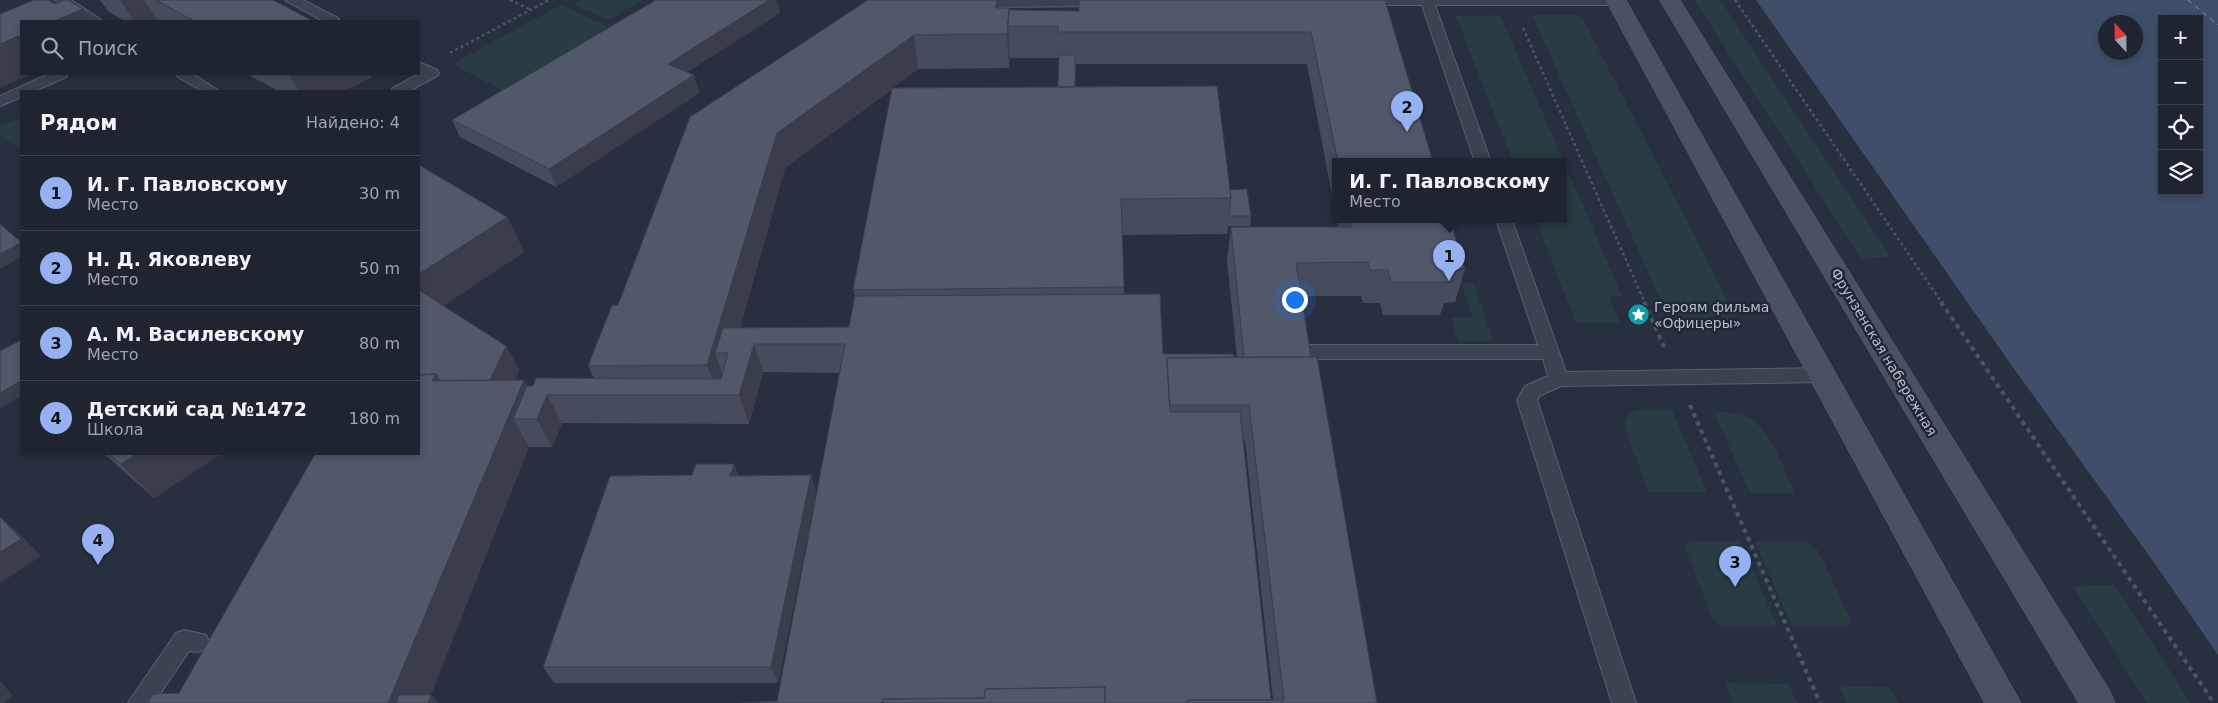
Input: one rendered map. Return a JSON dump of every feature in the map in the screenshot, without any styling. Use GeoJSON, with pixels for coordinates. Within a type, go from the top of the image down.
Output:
{"type":"FeatureCollection","features":[{"type":"Feature","properties":{"kind":"main road","name":"Фрунзенская набережная"},"geometry":{"type":"LineString","coordinates":[[1670,0],[2098,703]]}},
{"type":"Feature","properties":{"kind":"main road"},"geometry":{"type":"LineString","coordinates":[[1616,1],[2004,703]]}},
{"type":"Feature","properties":{"kind":"lane"},"geometry":{"type":"LineString","coordinates":[[61,0],[94,20]]}},
{"type":"Feature","properties":{"kind":"lane"},"geometry":{"type":"LineString","coordinates":[[292,0],[331,20]]}},
{"type":"Feature","properties":{"kind":"lane"},"geometry":{"type":"LineString","coordinates":[[1348,1],[1616,1]]}},
{"type":"Feature","properties":{"kind":"lane"},"geometry":{"type":"LineString","coordinates":[[1427,1],[1482,158]]}},
{"type":"Feature","properties":{"kind":"lane"},"geometry":{"type":"LineString","coordinates":[[964,3],[1115,2]]}},
{"type":"Feature","properties":{"kind":"lane"},"geometry":{"type":"LineString","coordinates":[[400,90],[432,73],[420,67]]}},
{"type":"Feature","properties":{"kind":"lane"},"geometry":{"type":"LineString","coordinates":[[26,90],[59,75]]}},
{"type":"Feature","properties":{"kind":"lane"},"geometry":{"type":"LineString","coordinates":[[185,75],[210,90]]}},
{"type":"Feature","properties":{"kind":"lane"},"geometry":{"type":"LineString","coordinates":[[0,101],[20,93]]}},
{"type":"Feature","properties":{"kind":"lane"},"geometry":{"type":"LineString","coordinates":[[1505,223],[1559,379]]}},
{"type":"Feature","properties":{"kind":"lane"},"geometry":{"type":"LineString","coordinates":[[1299,352],[1550,352]]}},
{"type":"Feature","properties":{"kind":"lane"},"geometry":{"type":"LineString","coordinates":[[1624,703],[1527,400],[1532,391],[1559,379],[1823,375]]}},
{"type":"Feature","properties":{"kind":"lane"},"geometry":{"type":"LineString","coordinates":[[140,703],[184,640],[198,642]]}},
{"type":"Feature","properties":{"kind":"path"},"geometry":{"type":"LineString","coordinates":[[510,0],[530,10]]}},
{"type":"Feature","properties":{"kind":"path"},"geometry":{"type":"LineString","coordinates":[[420,67],[549,0]]}},
{"type":"Feature","properties":{"kind":"path"},"geometry":{"type":"LineString","coordinates":[[1735,0],[2214,703]]}},
{"type":"Feature","properties":{"kind":"green space"},"geometry":{"type":"Polygon","coordinates":[[[580,0],[644,0],[609,20],[573,4],[580,0]]]}},
{"type":"Feature","properties":{"kind":"green space"},"geometry":{"type":"Polygon","coordinates":[[[1694,0],[1720,0],[1891,257],[1861,258],[1694,0]]]}},
{"type":"Feature","properties":{"kind":"green space"},"geometry":{"type":"Polygon","coordinates":[[[561,5],[611,28],[502,90],[452,64],[561,5]]]}},
{"type":"Feature","properties":{"kind":"green space"},"geometry":{"type":"Polygon","coordinates":[[[1500,15],[1562,158],[1511,158],[1456,16],[1500,15]]]}},
{"type":"Feature","properties":{"kind":"green space"},"geometry":{"type":"Polygon","coordinates":[[[1532,15],[1578,15],[1583,19],[1736,317],[1729,325],[1672,325],[1532,15]]]}},
{"type":"Feature","properties":{"kind":"green space"},"geometry":{"type":"Polygon","coordinates":[[[20,117],[20,149],[0,135],[0,127],[20,117]]]}},
{"type":"Feature","properties":{"kind":"green space"},"geometry":{"type":"Polygon","coordinates":[[[1567,169],[1622,296],[1609,297],[1620,323],[1576,323],[1537,223],[1567,223],[1567,169]]]}},
{"type":"Feature","properties":{"kind":"green space"},"geometry":{"type":"Polygon","coordinates":[[[1461,283],[1474,283],[1493,341],[1458,341],[1451,318],[1472,317],[1461,283]]]}},
{"type":"Feature","properties":{"kind":"green space"},"geometry":{"type":"Polygon","coordinates":[[[1637,410],[1672,410],[1707,492],[1649,492],[1624,427],[1628,416],[1637,410]]]}},
{"type":"Feature","properties":{"kind":"green space"},"geometry":{"type":"Polygon","coordinates":[[[1714,412],[1734,413],[1745,416],[1762,429],[1775,450],[1795,493],[1750,493],[1714,412]]]}},
{"type":"Feature","properties":{"kind":"green space"},"geometry":{"type":"Polygon","coordinates":[[[1741,541],[1777,626],[1726,626],[1718,624],[1712,618],[1686,550],[1687,545],[1691,542],[1741,541]]]}},
{"type":"Feature","properties":{"kind":"green space"},"geometry":{"type":"Polygon","coordinates":[[[1755,542],[1805,542],[1818,550],[1850,619],[1849,624],[1843,626],[1792,626],[1755,542]]]}},
{"type":"Feature","properties":{"kind":"green space"},"geometry":{"type":"Polygon","coordinates":[[[2114,585],[2191,703],[2147,703],[2073,586],[2114,585]]]}},
{"type":"Feature","properties":{"kind":"green space"},"geometry":{"type":"Polygon","coordinates":[[[1725,683],[1789,684],[1797,703],[1733,703],[1725,683]]]}},
{"type":"Feature","properties":{"kind":"green space"},"geometry":{"type":"Polygon","coordinates":[[[1839,686],[1890,687],[1898,703],[1847,703],[1839,686]]]}},
{"type":"Feature","properties":{"kind":"water"},"geometry":{"type":"Polygon","coordinates":[[[1756,0],[2218,0],[2218,655],[2158,568],[2012,366],[1756,0]]]}},
{"type":"Feature","properties":{"kind":"building"},"geometry":{"type":"Polygon","coordinates":[[[34,0],[48,0],[55,4],[68,0],[83,9],[56,20],[20,20],[20,35],[0,44],[0,14],[34,0]]]}},
{"type":"Feature","properties":{"kind":"building"},"geometry":{"type":"Polygon","coordinates":[[[156,0],[273,0],[311,20],[192,20],[156,0]]]}},
{"type":"Feature","properties":{"kind":"building"},"geometry":{"type":"Polygon","coordinates":[[[656,0],[769,0],[668,64],[694,75],[549,169],[452,120],[656,0]]]}},
{"type":"Feature","properties":{"kind":"building"},"geometry":{"type":"Polygon","coordinates":[[[868,0],[997,0],[996,8],[1009,8],[1007,34],[914,35],[777,133],[707,365],[588,366],[612,305],[618,305],[690,117],[868,0]]]}},
{"type":"Feature","properties":{"kind":"building"},"geometry":{"type":"Polygon","coordinates":[[[1079,0],[1385,0],[1432,158],[1337,158],[1311,32],[1058,32],[1058,26],[1008,26],[1009,10],[1079,11],[1079,0]]]}},
{"type":"Feature","properties":{"kind":"building"},"geometry":{"type":"Polygon","coordinates":[[[1059,55],[1075,55],[1075,87],[1058,87],[1059,55]]]}},
{"type":"Feature","properties":{"kind":"building"},"geometry":{"type":"Polygon","coordinates":[[[1217,86],[1231,198],[1121,199],[1124,287],[853,290],[892,88],[1217,86]]]}},
{"type":"Feature","properties":{"kind":"building"},"geometry":{"type":"Polygon","coordinates":[[[420,166],[507,217],[420,273],[420,166]]]}},
{"type":"Feature","properties":{"kind":"building"},"geometry":{"type":"Polygon","coordinates":[[[1247,189],[1251,216],[1229,216],[1230,190],[1247,189]]]}},
{"type":"Feature","properties":{"kind":"building"},"geometry":{"type":"Polygon","coordinates":[[[1350,223],[1451,223],[1465,269],[1446,269],[1450,282],[1391,282],[1388,270],[1370,270],[1368,262],[1296,263],[1311,357],[1244,357],[1231,227],[1351,227],[1350,223]]]}},
{"type":"Feature","properties":{"kind":"building"},"geometry":{"type":"Polygon","coordinates":[[[0,224],[20,241],[20,244],[0,254],[0,224]]]}},
{"type":"Feature","properties":{"kind":"building"},"geometry":{"type":"Polygon","coordinates":[[[420,291],[506,346],[490,380],[439,380],[436,374],[420,375],[420,291]]]}},
{"type":"Feature","properties":{"kind":"building"},"geometry":{"type":"Polygon","coordinates":[[[1160,294],[1163,354],[1233,354],[1234,357],[1167,358],[1170,412],[1240,412],[1271,700],[1105,703],[1105,687],[985,689],[984,698],[883,699],[882,703],[741,703],[777,701],[845,344],[754,344],[739,395],[547,395],[537,419],[513,419],[527,386],[533,386],[536,378],[721,379],[728,353],[715,353],[723,328],[849,327],[855,296],[1160,294]]]}},
{"type":"Feature","properties":{"kind":"building"},"geometry":{"type":"Polygon","coordinates":[[[20,341],[20,382],[0,393],[0,351],[20,341]]]}},
{"type":"Feature","properties":{"kind":"building"},"geometry":{"type":"Polygon","coordinates":[[[1317,357],[1377,703],[1188,703],[1188,700],[1284,700],[1249,405],[1170,405],[1167,358],[1317,357]]]}},
{"type":"Feature","properties":{"kind":"building"},"geometry":{"type":"Polygon","coordinates":[[[436,374],[432,381],[524,380],[388,703],[148,703],[153,694],[179,693],[314,455],[420,455],[420,375],[436,374]]]}},
{"type":"Feature","properties":{"kind":"building"},"geometry":{"type":"Polygon","coordinates":[[[110,455],[135,455],[121,464],[110,455]]]}},
{"type":"Feature","properties":{"kind":"building"},"geometry":{"type":"Polygon","coordinates":[[[696,464],[734,464],[730,476],[811,475],[771,667],[543,667],[610,476],[692,475],[696,464]]]}},
{"type":"Feature","properties":{"kind":"building"},"geometry":{"type":"Polygon","coordinates":[[[0,517],[21,539],[0,552],[0,517]]]}},
{"type":"Feature","properties":{"kind":"building"},"geometry":{"type":"Polygon","coordinates":[[[1105,687],[1105,703],[882,703],[883,699],[984,698],[985,689],[1105,687]]]}},
{"type":"Feature","properties":{"kind":"building"},"geometry":{"type":"Polygon","coordinates":[[[399,695],[431,695],[428,703],[396,703],[399,695]]]}},
{"type":"Feature","properties":{"kind":"ferry route"},"geometry":{"type":"LineString","coordinates":[[2188,0],[2218,25]]}},
{"type":"Feature","properties":{"kind":"place","name":"Н. Д. Яковлеву"},"geometry":{"type":"Point","coordinates":[1407,132]}},
{"type":"Feature","properties":{"kind":"place","name":"И. Г. Павловскому"},"geometry":{"type":"Point","coordinates":[1449,281]}},
{"type":"Feature","properties":{"kind":"place","name":"Героям фильма «Офицеры»"},"geometry":{"type":"Point","coordinates":[1638,315]}},
{"type":"Feature","properties":{"kind":"place","name":"Детский сад №1472"},"geometry":{"type":"Point","coordinates":[98,565]}},
{"type":"Feature","properties":{"kind":"place","name":"А. М. Василевскому"},"geometry":{"type":"Point","coordinates":[1735,587]}}]}
